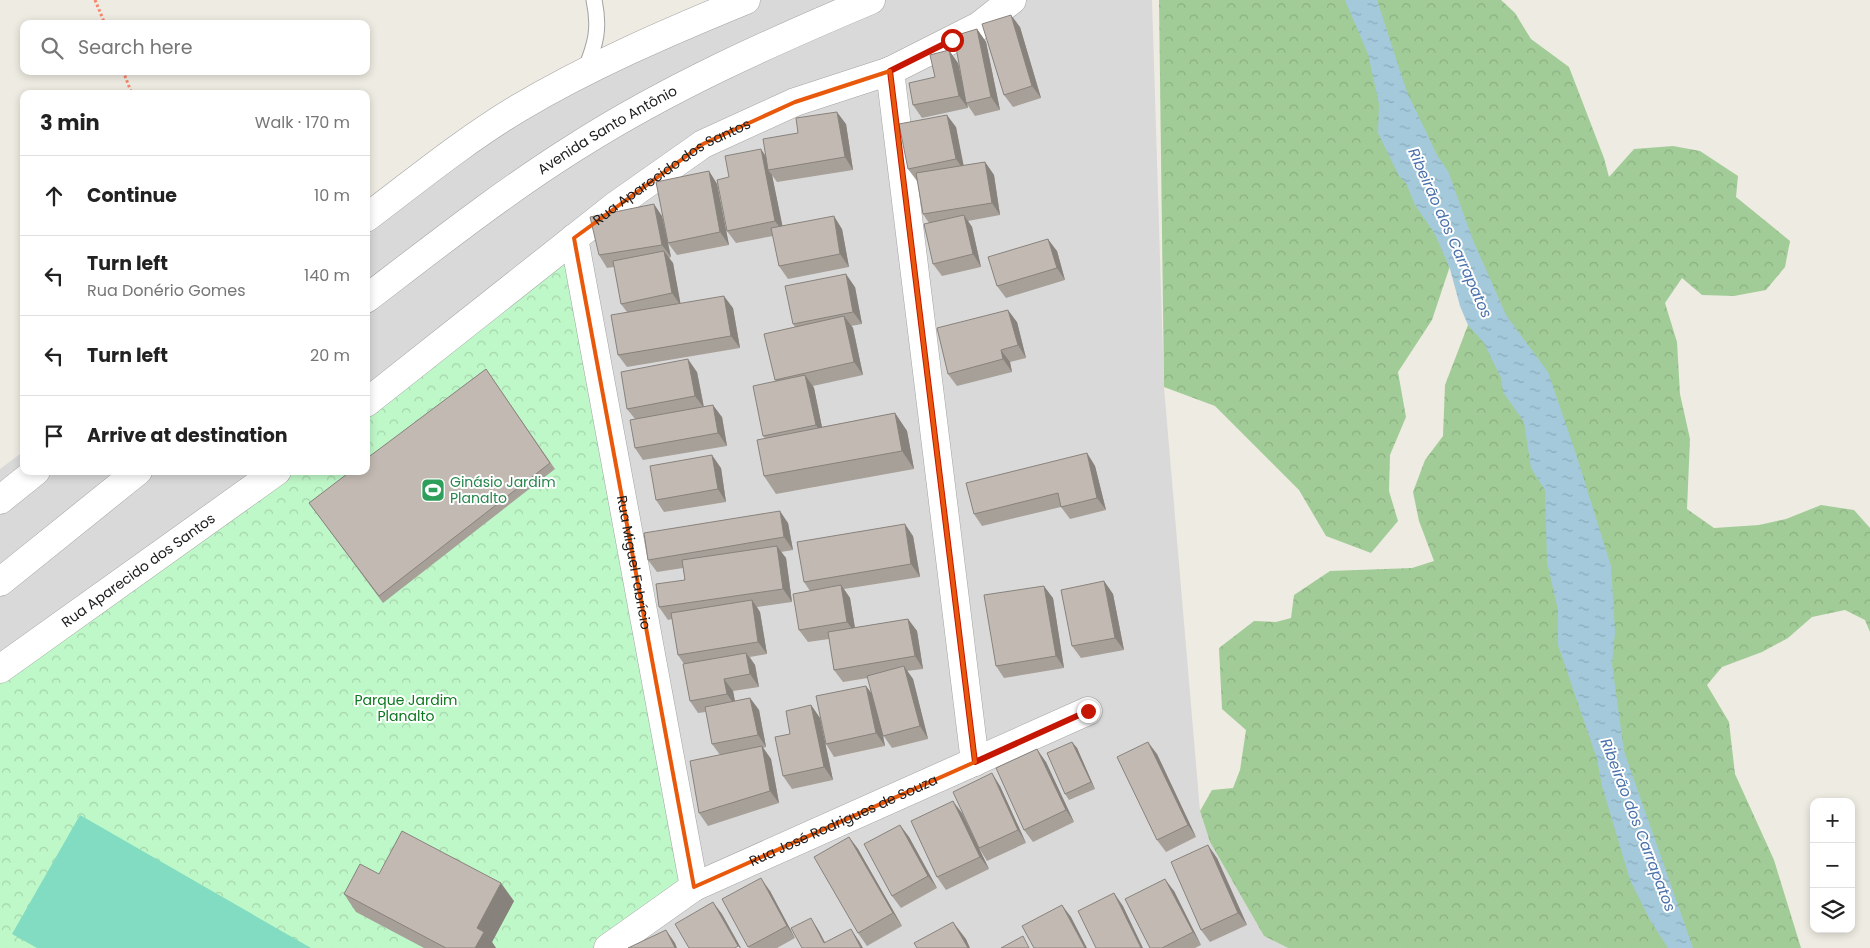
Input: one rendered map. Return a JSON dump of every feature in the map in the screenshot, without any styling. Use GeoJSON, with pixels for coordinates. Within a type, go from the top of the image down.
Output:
{"type":"FeatureCollection","features":[{"type":"Feature","properties":{"kind":"street"},"geometry":{"type":"LineString","coordinates":[[370,215],[440,162],[516,110],[585,72],[680,27],[746,0]]}},
{"type":"Feature","properties":{"kind":"street","name":"Avenida Santo Antônio"},"geometry":{"type":"LineString","coordinates":[[370,296],[500,197],[574,148],[648,104],[776,40],[871,0]]}},
{"type":"Feature","properties":{"kind":"street","name":"Rua Aparecido dos Santos"},"geometry":{"type":"LineString","coordinates":[[370,399],[615,206],[703,144],[795,102],[890,71],[979,26],[1012,0]]}},
{"type":"Feature","properties":{"kind":"street"},"geometry":{"type":"LineString","coordinates":[[890,71],[975,762]]}},
{"type":"Feature","properties":{"kind":"street","name":"Rua Miguel Fabrício"},"geometry":{"type":"LineString","coordinates":[[574,238],[694,886]]}},
{"type":"Feature","properties":{"kind":"street"},"geometry":{"type":"LineString","coordinates":[[0,500],[31,475]]}},
{"type":"Feature","properties":{"kind":"street"},"geometry":{"type":"LineString","coordinates":[[0,582],[133,475]]}},
{"type":"Feature","properties":{"kind":"street","name":"Rua Aparecido dos Santos"},"geometry":{"type":"LineString","coordinates":[[0,669],[271,475]]}},
{"type":"Feature","properties":{"kind":"street","name":"Rua José Rodrigues de Souza"},"geometry":{"type":"LineString","coordinates":[[608,948],[694,886],[1088,711]]}},
{"type":"Feature","properties":{"kind":"lane"},"geometry":{"type":"LineString","coordinates":[[585,72],[594,51],[598,31],[594,0]]}},
{"type":"Feature","properties":{"kind":"path"},"geometry":{"type":"LineString","coordinates":[[95,0],[102,20]]}},
{"type":"Feature","properties":{"kind":"path"},"geometry":{"type":"LineString","coordinates":[[125,75],[130,90]]}},
{"type":"Feature","properties":{"kind":"highlighted area"},"geometry":{"type":"Polygon","coordinates":[[[890,71],[975,762],[694,887],[574,238],[703,144],[795,102],[890,71]]]}},
{"type":"Feature","properties":{"kind":"shaded area"},"geometry":{"type":"Polygon","coordinates":[[[736,0],[1152,0],[1164,387],[1200,811],[1210,842],[1264,936],[1288,948],[0,948],[0,469],[20,454],[20,475],[370,475],[370,207],[736,0]]]}},
{"type":"Feature","properties":{"kind":"green space"},"geometry":{"type":"Polygon","coordinates":[[[1159,0],[1501,0],[1515,13],[1531,39],[1569,67],[1604,158],[1609,177],[1634,149],[1673,146],[1700,151],[1738,176],[1736,197],[1790,241],[1785,267],[1766,290],[1734,296],[1702,295],[1682,278],[1665,303],[1677,342],[1680,394],[1690,439],[1687,509],[1714,528],[1759,525],[1786,519],[1821,505],[1854,510],[1870,528],[1870,632],[1865,620],[1845,610],[1812,617],[1788,638],[1762,652],[1722,667],[1707,685],[1729,722],[1735,774],[1774,860],[1801,948],[1288,948],[1264,936],[1210,842],[1200,811],[1212,790],[1233,788],[1240,770],[1246,730],[1222,709],[1219,648],[1254,621],[1276,622],[1291,618],[1294,595],[1330,571],[1412,568],[1434,561],[1419,521],[1413,492],[1425,460],[1443,436],[1445,385],[1468,325],[1465,221],[1432,320],[1398,372],[1406,417],[1390,455],[1389,491],[1398,521],[1371,553],[1326,536],[1299,490],[1215,406],[1164,387],[1159,0]]]}},
{"type":"Feature","properties":{"kind":"green space","name":"Parque Jardim Planalto"},"geometry":{"type":"Polygon","coordinates":[[[567,254],[684,881],[592,948],[0,948],[0,678],[286,475],[370,475],[370,412],[567,254]]]}},
{"type":"Feature","properties":{"kind":"green space"},"geometry":{"type":"Polygon","coordinates":[[[80,815],[311,948],[37,948],[12,934],[80,815]]]}},
{"type":"Feature","properties":{"kind":"water","name":"Ribeirão dos Carrapatos"},"geometry":{"type":"Polygon","coordinates":[[[1345,0],[1377,0],[1407,92],[1438,157],[1448,171],[1473,240],[1506,315],[1548,372],[1611,566],[1615,632],[1612,664],[1624,751],[1693,948],[1668,948],[1650,920],[1630,880],[1602,786],[1597,759],[1558,645],[1558,610],[1547,562],[1545,490],[1531,468],[1524,422],[1503,392],[1501,378],[1484,343],[1468,325],[1460,306],[1450,269],[1435,234],[1415,205],[1406,183],[1399,176],[1378,133],[1379,104],[1368,54],[1345,0]]]}},
{"type":"Feature","properties":{"kind":"building"},"geometry":{"type":"Polygon","coordinates":[[[1011,15],[1032,86],[1004,95],[982,24],[1011,15]]]}},
{"type":"Feature","properties":{"kind":"building"},"geometry":{"type":"Polygon","coordinates":[[[977,29],[991,97],[966,103],[954,36],[977,29]]]}},
{"type":"Feature","properties":{"kind":"building"},"geometry":{"type":"Polygon","coordinates":[[[949,50],[959,96],[913,105],[909,83],[935,77],[930,55],[949,50]]]}},
{"type":"Feature","properties":{"kind":"building"},"geometry":{"type":"Polygon","coordinates":[[[837,112],[845,157],[768,170],[763,139],[798,133],[796,118],[837,112]]]}},
{"type":"Feature","properties":{"kind":"building"},"geometry":{"type":"Polygon","coordinates":[[[947,115],[956,159],[908,169],[899,124],[947,115]]]}},
{"type":"Feature","properties":{"kind":"building"},"geometry":{"type":"Polygon","coordinates":[[[761,149],[775,221],[727,231],[717,180],[729,177],[725,156],[761,149]]]}},
{"type":"Feature","properties":{"kind":"building"},"geometry":{"type":"Polygon","coordinates":[[[985,162],[992,203],[923,214],[916,173],[985,162]]]}},
{"type":"Feature","properties":{"kind":"building"},"geometry":{"type":"Polygon","coordinates":[[[709,171],[720,232],[668,243],[656,182],[709,171]]]}},
{"type":"Feature","properties":{"kind":"building"},"geometry":{"type":"Polygon","coordinates":[[[654,204],[662,245],[599,255],[590,217],[654,204]]]}},
{"type":"Feature","properties":{"kind":"building"},"geometry":{"type":"Polygon","coordinates":[[[964,215],[973,254],[933,264],[924,224],[964,215]]]}},
{"type":"Feature","properties":{"kind":"building"},"geometry":{"type":"Polygon","coordinates":[[[834,216],[840,254],[779,266],[771,228],[834,216]]]}},
{"type":"Feature","properties":{"kind":"building"},"geometry":{"type":"Polygon","coordinates":[[[1048,239],[1057,268],[997,286],[988,257],[1048,239]]]}},
{"type":"Feature","properties":{"kind":"building"},"geometry":{"type":"Polygon","coordinates":[[[664,251],[672,293],[621,304],[613,261],[664,251]]]}},
{"type":"Feature","properties":{"kind":"building"},"geometry":{"type":"Polygon","coordinates":[[[846,274],[853,312],[793,324],[785,286],[846,274]]]}},
{"type":"Feature","properties":{"kind":"building"},"geometry":{"type":"Polygon","coordinates":[[[724,296],[731,336],[618,355],[611,315],[724,296]]]}},
{"type":"Feature","properties":{"kind":"building"},"geometry":{"type":"Polygon","coordinates":[[[1008,310],[1018,345],[1001,350],[1003,359],[948,374],[937,328],[1008,310]]]}},
{"type":"Feature","properties":{"kind":"building"},"geometry":{"type":"Polygon","coordinates":[[[844,316],[854,362],[775,380],[764,334],[844,316]]]}},
{"type":"Feature","properties":{"kind":"building"},"geometry":{"type":"Polygon","coordinates":[[[688,359],[695,396],[627,409],[621,372],[688,359]]]}},
{"type":"Feature","properties":{"kind":"building","name":"Ginásio Jardim Planalto"},"geometry":{"type":"Polygon","coordinates":[[[486,369],[550,463],[379,596],[309,503],[346,475],[370,475],[370,456],[486,369]]]}},
{"type":"Feature","properties":{"kind":"building"},"geometry":{"type":"Polygon","coordinates":[[[805,375],[816,425],[763,436],[753,386],[805,375]]]}},
{"type":"Feature","properties":{"kind":"building"},"geometry":{"type":"Polygon","coordinates":[[[713,405],[718,433],[635,448],[630,420],[713,405]]]}},
{"type":"Feature","properties":{"kind":"building"},"geometry":{"type":"Polygon","coordinates":[[[895,413],[902,451],[764,476],[757,440],[895,413]]]}},
{"type":"Feature","properties":{"kind":"building"},"geometry":{"type":"Polygon","coordinates":[[[1087,453],[1097,498],[1061,507],[1058,493],[974,514],[966,483],[1087,453]]]}},
{"type":"Feature","properties":{"kind":"building"},"geometry":{"type":"Polygon","coordinates":[[[712,455],[718,489],[656,500],[650,466],[712,455]]]}},
{"type":"Feature","properties":{"kind":"building"},"geometry":{"type":"Polygon","coordinates":[[[780,511],[784,537],[648,560],[644,533],[780,511]]]}},
{"type":"Feature","properties":{"kind":"building"},"geometry":{"type":"Polygon","coordinates":[[[905,524],[911,564],[804,582],[797,542],[905,524]]]}},
{"type":"Feature","properties":{"kind":"building"},"geometry":{"type":"Polygon","coordinates":[[[777,546],[783,589],[659,607],[656,584],[685,580],[682,560],[777,546]]]}},
{"type":"Feature","properties":{"kind":"building"},"geometry":{"type":"Polygon","coordinates":[[[1104,581],[1115,638],[1072,646],[1061,590],[1104,581]]]}},
{"type":"Feature","properties":{"kind":"building"},"geometry":{"type":"Polygon","coordinates":[[[841,585],[847,622],[799,630],[793,594],[841,585]]]}},
{"type":"Feature","properties":{"kind":"building"},"geometry":{"type":"Polygon","coordinates":[[[1044,586],[1056,656],[996,666],[984,595],[1044,586]]]}},
{"type":"Feature","properties":{"kind":"building"},"geometry":{"type":"Polygon","coordinates":[[[752,600],[758,642],[678,655],[671,613],[752,600]]]}},
{"type":"Feature","properties":{"kind":"building"},"geometry":{"type":"Polygon","coordinates":[[[908,619],[915,656],[834,670],[828,632],[908,619]]]}},
{"type":"Feature","properties":{"kind":"building"},"geometry":{"type":"Polygon","coordinates":[[[746,653],[750,674],[724,679],[727,694],[690,701],[683,664],[746,653]]]}},
{"type":"Feature","properties":{"kind":"building"},"geometry":{"type":"Polygon","coordinates":[[[904,666],[920,726],[883,736],[867,676],[904,666]]]}},
{"type":"Feature","properties":{"kind":"building"},"geometry":{"type":"Polygon","coordinates":[[[866,686],[876,733],[826,744],[816,696],[866,686]]]}},
{"type":"Feature","properties":{"kind":"building"},"geometry":{"type":"Polygon","coordinates":[[[750,698],[758,735],[712,744],[705,707],[750,698]]]}},
{"type":"Feature","properties":{"kind":"building"},"geometry":{"type":"Polygon","coordinates":[[[811,705],[824,767],[783,776],[775,737],[790,734],[786,711],[811,705]]]}},
{"type":"Feature","properties":{"kind":"building"},"geometry":{"type":"Polygon","coordinates":[[[1072,742],[1091,782],[1065,794],[1047,753],[1072,742]]]}},
{"type":"Feature","properties":{"kind":"building"},"geometry":{"type":"Polygon","coordinates":[[[1148,742],[1188,825],[1157,840],[1117,757],[1148,742]]]}},
{"type":"Feature","properties":{"kind":"building"},"geometry":{"type":"Polygon","coordinates":[[[762,746],[770,791],[699,813],[690,761],[762,746]]]}},
{"type":"Feature","properties":{"kind":"building"},"geometry":{"type":"Polygon","coordinates":[[[1037,749],[1066,810],[1024,830],[996,768],[1037,749]]]}},
{"type":"Feature","properties":{"kind":"building"},"geometry":{"type":"Polygon","coordinates":[[[992,773],[1018,830],[979,848],[953,792],[992,773]]]}},
{"type":"Feature","properties":{"kind":"building"},"geometry":{"type":"Polygon","coordinates":[[[953,801],[980,857],[937,877],[911,821],[953,801]]]}},
{"type":"Feature","properties":{"kind":"building"},"geometry":{"type":"Polygon","coordinates":[[[900,825],[928,876],[892,896],[864,844],[900,825]]]}},
{"type":"Feature","properties":{"kind":"building"},"geometry":{"type":"Polygon","coordinates":[[[402,831],[501,883],[477,928],[484,932],[475,948],[446,948],[344,894],[360,864],[379,874],[402,831]]]}},
{"type":"Feature","properties":{"kind":"building"},"geometry":{"type":"Polygon","coordinates":[[[849,837],[893,913],[858,933],[814,857],[849,837]]]}},
{"type":"Feature","properties":{"kind":"building"},"geometry":{"type":"Polygon","coordinates":[[[1208,845],[1238,913],[1201,930],[1171,862],[1208,845]]]}},
{"type":"Feature","properties":{"kind":"building"},"geometry":{"type":"Polygon","coordinates":[[[761,878],[787,926],[748,947],[722,899],[761,878]]]}},
{"type":"Feature","properties":{"kind":"building"},"geometry":{"type":"Polygon","coordinates":[[[1165,879],[1193,932],[1162,948],[1150,948],[1125,899],[1165,879]]]}},
{"type":"Feature","properties":{"kind":"building"},"geometry":{"type":"Polygon","coordinates":[[[1114,893],[1141,948],[1096,948],[1078,911],[1114,893]]]}},
{"type":"Feature","properties":{"kind":"building"},"geometry":{"type":"Polygon","coordinates":[[[713,902],[738,946],[735,948],[689,948],[675,924],[713,902]]]}},
{"type":"Feature","properties":{"kind":"building"},"geometry":{"type":"Polygon","coordinates":[[[1062,905],[1085,948],[1034,948],[1022,926],[1062,905]]]}},
{"type":"Feature","properties":{"kind":"building"},"geometry":{"type":"Polygon","coordinates":[[[811,918],[824,943],[851,929],[861,948],[802,948],[791,928],[811,918]]]}},
{"type":"Feature","properties":{"kind":"building"},"geometry":{"type":"Polygon","coordinates":[[[953,922],[968,948],[917,948],[914,943],[953,922]]]}},
{"type":"Feature","properties":{"kind":"building"},"geometry":{"type":"Polygon","coordinates":[[[666,930],[675,948],[628,948],[666,930]]]}},
{"type":"Feature","properties":{"kind":"building"},"geometry":{"type":"Polygon","coordinates":[[[1023,936],[1029,948],[1001,948],[1023,936]]]}},
{"type":"Feature","properties":{"kind":"place","name":"Ginásio Jardim Planalto"},"geometry":{"type":"Point","coordinates":[433,490]}},
{"type":"Feature","properties":{"kind":"route"},"geometry":{"type":"LineString","coordinates":[[952,40],[890,71],[975,762],[1088,711]]}}]}
